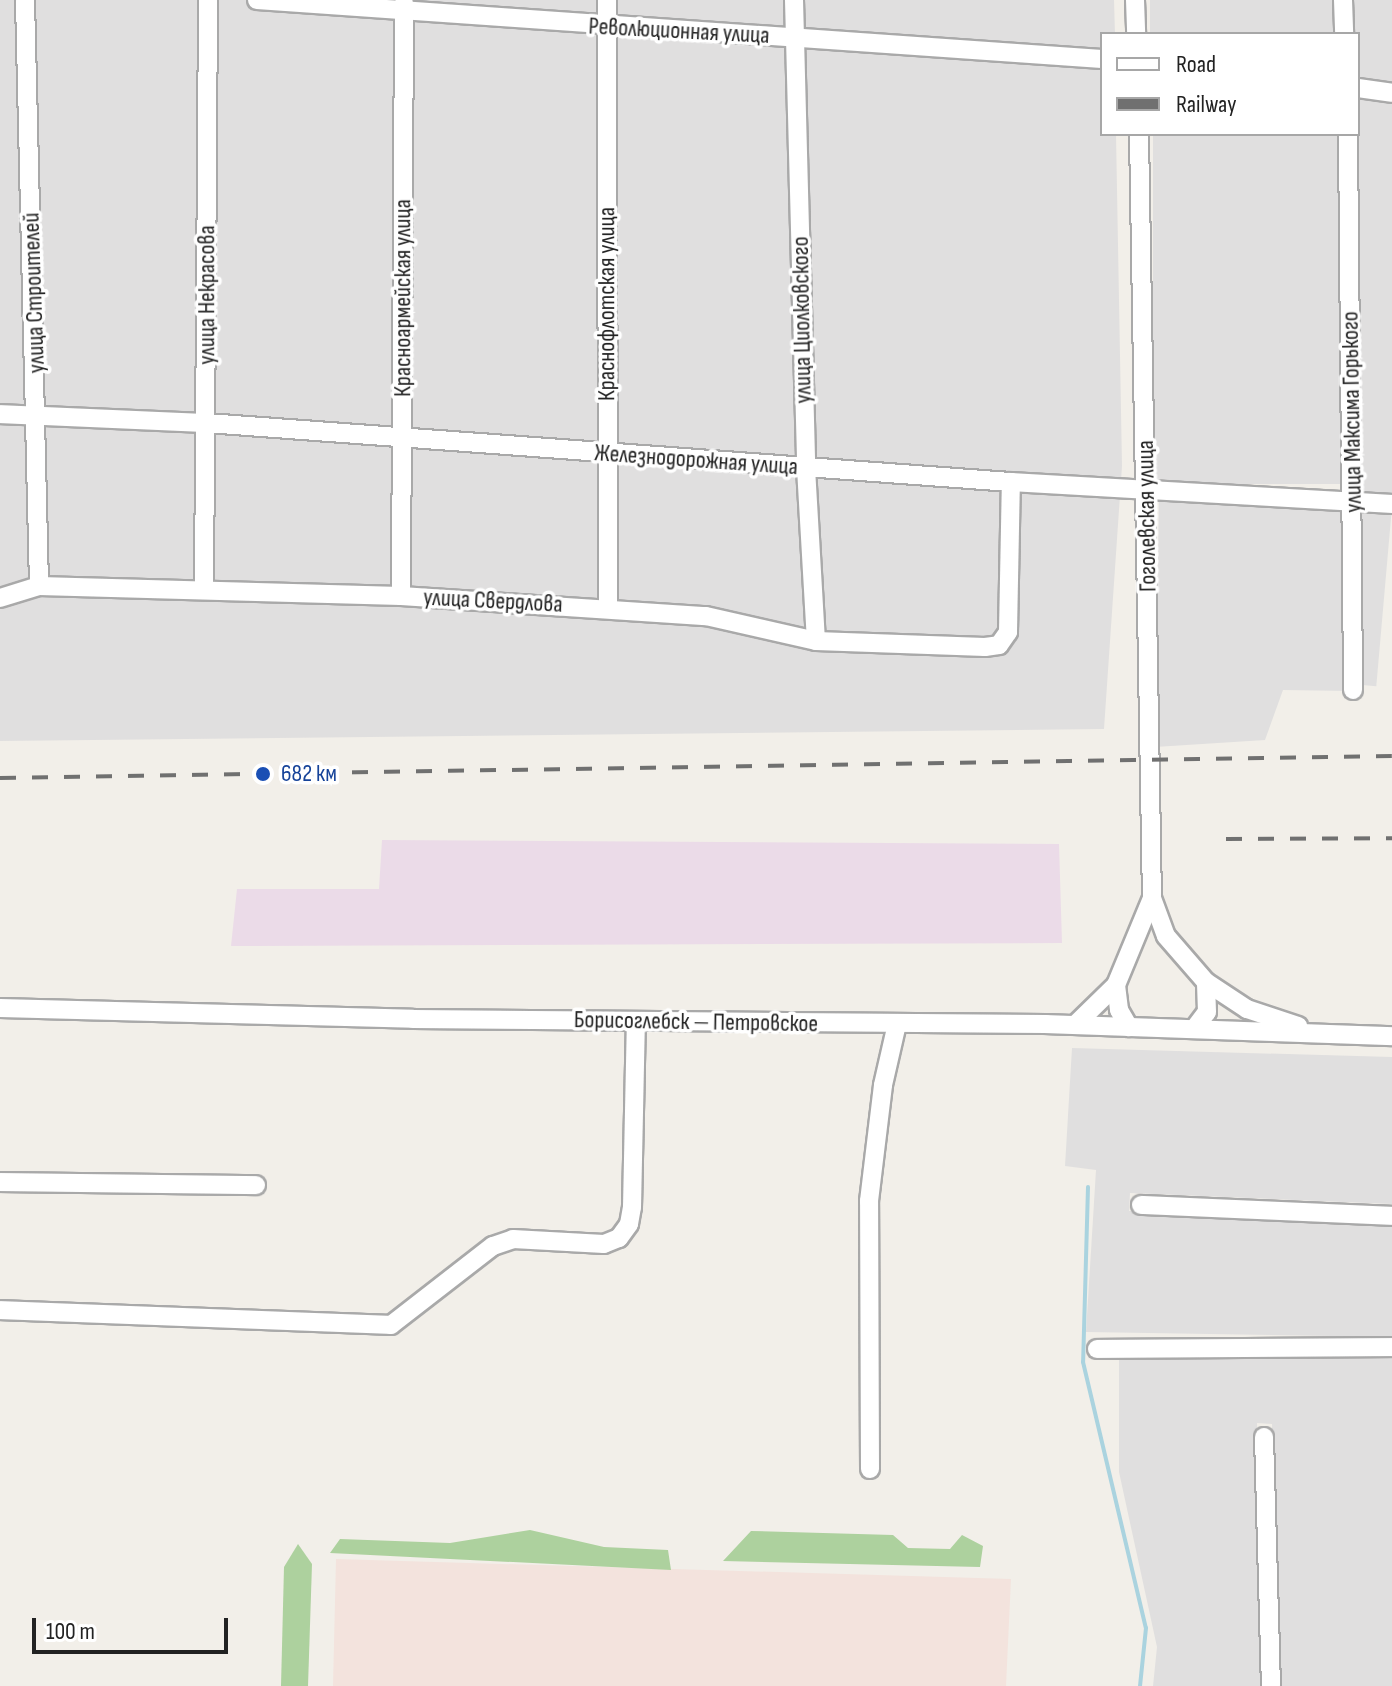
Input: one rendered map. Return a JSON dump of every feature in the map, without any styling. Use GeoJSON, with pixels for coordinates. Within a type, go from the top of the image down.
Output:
{"type":"FeatureCollection","features":[{"type":"Feature","properties":{"kind":"street","name":"улица Строителей"},"geometry":{"type":"LineString","coordinates":[[25,0],[39,586]]}},
{"type":"Feature","properties":{"kind":"street","name":"улица Некрасова"},"geometry":{"type":"LineString","coordinates":[[204,590],[208,0]]}},
{"type":"Feature","properties":{"kind":"street","name":"Революционная улица"},"geometry":{"type":"LineString","coordinates":[[257,0],[404,6],[607,28],[795,37],[1100,59]]}},
{"type":"Feature","properties":{"kind":"street","name":"Краснофлотская улица"},"geometry":{"type":"LineString","coordinates":[[607,0],[608,608]]}},
{"type":"Feature","properties":{"kind":"street","name":"улица Циолковского"},"geometry":{"type":"LineString","coordinates":[[794,0],[806,468],[816,641]]}},
{"type":"Feature","properties":{"kind":"street"},"geometry":{"type":"LineString","coordinates":[[1135,0],[1136,32]]}},
{"type":"Feature","properties":{"kind":"street"},"geometry":{"type":"LineString","coordinates":[[1343,0],[1344,32]]}},
{"type":"Feature","properties":{"kind":"street","name":"Красноармейская улица"},"geometry":{"type":"LineString","coordinates":[[401,596],[404,6]]}},
{"type":"Feature","properties":{"kind":"street"},"geometry":{"type":"LineString","coordinates":[[1360,88],[1392,93]]}},
{"type":"Feature","properties":{"kind":"street","name":"Гоголевская улица"},"geometry":{"type":"LineString","coordinates":[[1139,136],[1152,898]]}},
{"type":"Feature","properties":{"kind":"street","name":"улица Максима Горького"},"geometry":{"type":"LineString","coordinates":[[1348,136],[1354,501],[1353,690]]}},
{"type":"Feature","properties":{"kind":"street","name":"Железнодорожная улица"},"geometry":{"type":"LineString","coordinates":[[0,414],[207,423],[806,468],[1392,504]]}},
{"type":"Feature","properties":{"kind":"street","name":"улица Свердлова"},"geometry":{"type":"LineString","coordinates":[[0,598],[39,586],[401,596],[706,616],[816,641],[985,647],[999,645],[1008,632],[1011,482]]}},
{"type":"Feature","properties":{"kind":"street"},"geometry":{"type":"LineString","coordinates":[[1152,898],[1166,936],[1206,982],[1247,1009],[1316,1032]]}},
{"type":"Feature","properties":{"kind":"street"},"geometry":{"type":"LineString","coordinates":[[1075,1025],[1116,985],[1152,898]]}},
{"type":"Feature","properties":{"kind":"street"},"geometry":{"type":"LineString","coordinates":[[1194,1029],[1207,1012],[1206,982]]}},
{"type":"Feature","properties":{"kind":"street"},"geometry":{"type":"LineString","coordinates":[[1116,985],[1119,1010],[1129,1027]]}},
{"type":"Feature","properties":{"kind":"street","name":"Борисоглебск — Петровское"},"geometry":{"type":"LineString","coordinates":[[0,1008],[636,1022],[1075,1025],[1392,1036]]}},
{"type":"Feature","properties":{"kind":"street"},"geometry":{"type":"LineString","coordinates":[[0,1310],[391,1325],[503,1242],[611,1241],[629,1224],[632,1207],[636,1022]]}},
{"type":"Feature","properties":{"kind":"street"},"geometry":{"type":"LineString","coordinates":[[870,1469],[869,1201],[883,1085],[897,1024]]}},
{"type":"Feature","properties":{"kind":"street"},"geometry":{"type":"LineString","coordinates":[[0,1182],[256,1185]]}},
{"type":"Feature","properties":{"kind":"street"},"geometry":{"type":"LineString","coordinates":[[1141,1205],[1392,1216]]}},
{"type":"Feature","properties":{"kind":"street"},"geometry":{"type":"LineString","coordinates":[[1097,1349],[1392,1347]]}},
{"type":"Feature","properties":{"kind":"street"},"geometry":{"type":"LineString","coordinates":[[1264,1437],[1271,1686]]}},
{"type":"Feature","properties":{"kind":"shaded area"},"geometry":{"type":"Polygon","coordinates":[[[0,0],[1114,0],[1115,32],[1100,32],[1100,136],[1116,136],[1122,466],[1104,729],[0,741],[0,0]]]}},
{"type":"Feature","properties":{"kind":"shaded area"},"geometry":{"type":"Polygon","coordinates":[[[1150,0],[1339,0],[1339,32],[1150,32],[1150,0]]]}},
{"type":"Feature","properties":{"kind":"shaded area"},"geometry":{"type":"Polygon","coordinates":[[[1348,0],[1392,0],[1392,497],[1361,495],[1351,136],[1360,136],[1360,32],[1349,32],[1348,0]]]}},
{"type":"Feature","properties":{"kind":"shaded area"},"geometry":{"type":"Polygon","coordinates":[[[1153,136],[1343,136],[1343,484],[1153,484],[1153,136]]]}},
{"type":"Feature","properties":{"kind":"shaded area"},"geometry":{"type":"Polygon","coordinates":[[[1159,494],[1350,504],[1350,691],[1283,690],[1265,740],[1155,747],[1159,494]]]}},
{"type":"Feature","properties":{"kind":"shaded area"},"geometry":{"type":"Polygon","coordinates":[[[1358,505],[1392,508],[1376,686],[1342,683],[1358,505]]]}},
{"type":"Feature","properties":{"kind":"shaded area"},"geometry":{"type":"Polygon","coordinates":[[[382,840],[1059,844],[1062,943],[231,946],[237,889],[379,889],[382,840]]]}},
{"type":"Feature","properties":{"kind":"shaded area"},"geometry":{"type":"Polygon","coordinates":[[[1072,1048],[1392,1057],[1392,1204],[1130,1193],[1129,1211],[1392,1221],[1392,1337],[1086,1332],[1096,1170],[1065,1166],[1072,1048]]]}},
{"type":"Feature","properties":{"kind":"shaded area"},"geometry":{"type":"Polygon","coordinates":[[[1392,1356],[1392,1686],[1279,1686],[1272,1424],[1257,1423],[1264,1686],[1153,1686],[1157,1647],[1119,1472],[1119,1357],[1392,1356]]]}},
{"type":"Feature","properties":{"kind":"shaded area"},"geometry":{"type":"Polygon","coordinates":[[[336,1559],[1011,1579],[1006,1686],[333,1686],[336,1559]]]}},
{"type":"Feature","properties":{"kind":"green space"},"geometry":{"type":"Polygon","coordinates":[[[530,1530],[604,1547],[668,1550],[671,1570],[330,1553],[340,1539],[450,1543],[530,1530]]]}},
{"type":"Feature","properties":{"kind":"green space"},"geometry":{"type":"Polygon","coordinates":[[[751,1531],[893,1535],[908,1548],[950,1549],[962,1535],[983,1546],[980,1567],[723,1561],[751,1531]]]}},
{"type":"Feature","properties":{"kind":"green space"},"geometry":{"type":"Polygon","coordinates":[[[298,1544],[312,1564],[308,1686],[281,1686],[284,1567],[298,1544]]]}},
{"type":"Feature","properties":{"kind":"waterway"},"geometry":{"type":"LineString","coordinates":[[1088,1187],[1083,1362],[1146,1628],[1140,1686]]}},
{"type":"Feature","properties":{"kind":"railway"},"geometry":{"type":"LineString","coordinates":[[0,778],[1392,756]]}},
{"type":"Feature","properties":{"kind":"railway"},"geometry":{"type":"LineString","coordinates":[[1226,839],[1392,838]]}},
{"type":"Feature","properties":{"kind":"place","name":"682 км"},"geometry":{"type":"Point","coordinates":[263,774]}}]}
